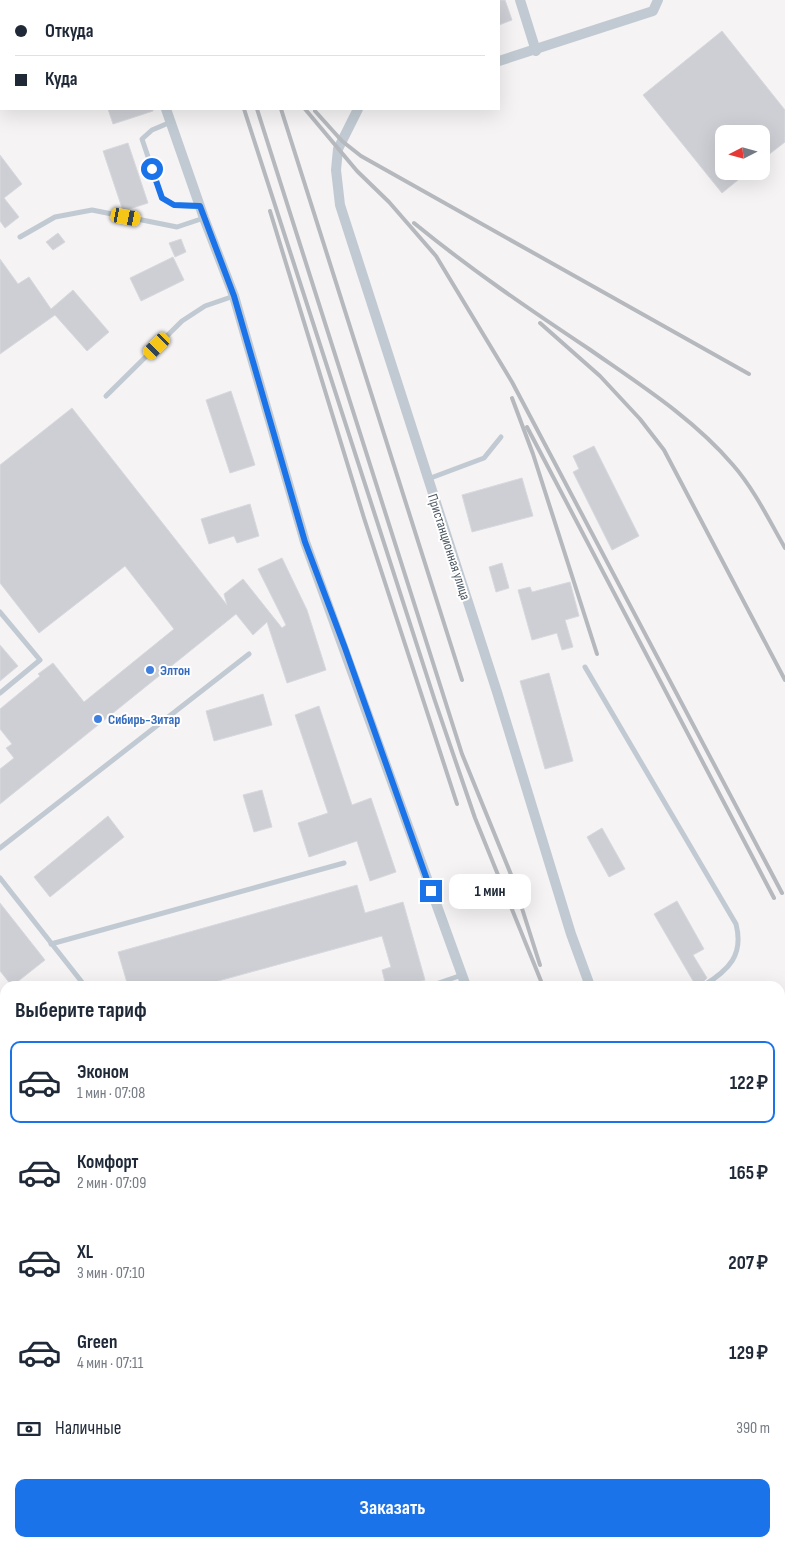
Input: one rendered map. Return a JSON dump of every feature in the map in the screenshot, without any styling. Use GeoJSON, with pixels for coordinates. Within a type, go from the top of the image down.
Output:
{"type":"FeatureCollection","features":[{"type":"Feature","properties":{"kind":"street"},"geometry":{"type":"LineString","coordinates":[[520,0],[536,51]]}},
{"type":"Feature","properties":{"kind":"street"},"geometry":{"type":"LineString","coordinates":[[500,61],[536,51],[653,12],[658,0]]}},
{"type":"Feature","properties":{"kind":"street"},"geometry":{"type":"LineString","coordinates":[[166,110],[204,218],[234,296],[305,542],[464,981]]}},
{"type":"Feature","properties":{"kind":"street","name":"Пристанционная улица"},"geometry":{"type":"LineString","coordinates":[[358,110],[338,149],[336,170],[340,205],[427,480],[497,692],[571,934],[588,981]]}},
{"type":"Feature","properties":{"kind":"lane"},"geometry":{"type":"LineString","coordinates":[[172,122],[152,130],[142,140],[162,198],[174,205],[200,206]]}},
{"type":"Feature","properties":{"kind":"lane"},"geometry":{"type":"LineString","coordinates":[[20,237],[55,216],[92,210],[177,227],[204,218]]}},
{"type":"Feature","properties":{"kind":"lane"},"geometry":{"type":"LineString","coordinates":[[106,396],[182,321],[205,306],[234,296]]}},
{"type":"Feature","properties":{"kind":"lane"},"geometry":{"type":"LineString","coordinates":[[427,480],[484,458],[501,437]]}},
{"type":"Feature","properties":{"kind":"lane"},"geometry":{"type":"LineString","coordinates":[[0,612],[40,660],[0,693]]}},
{"type":"Feature","properties":{"kind":"lane"},"geometry":{"type":"LineString","coordinates":[[0,848],[249,654]]}},
{"type":"Feature","properties":{"kind":"lane"},"geometry":{"type":"LineString","coordinates":[[585,667],[736,924],[740,949],[734,960],[709,981]]}},
{"type":"Feature","properties":{"kind":"lane"},"geometry":{"type":"LineString","coordinates":[[52,944],[344,863]]}},
{"type":"Feature","properties":{"kind":"lane"},"geometry":{"type":"LineString","coordinates":[[0,878],[81,981]]}},
{"type":"Feature","properties":{"kind":"lane"},"geometry":{"type":"LineString","coordinates":[[445,981],[462,975]]}},
{"type":"Feature","properties":{"kind":"building"},"geometry":{"type":"Polygon","coordinates":[[[500,0],[505,0],[512,20],[500,25],[500,0]]]}},
{"type":"Feature","properties":{"kind":"building"},"geometry":{"type":"Polygon","coordinates":[[[722,31],[785,110],[785,142],[770,154],[770,125],[715,125],[715,180],[738,180],[722,193],[643,95],[722,31]]]}},
{"type":"Feature","properties":{"kind":"building"},"geometry":{"type":"Polygon","coordinates":[[[108,110],[153,110],[153,111],[113,124],[108,110]]]}},
{"type":"Feature","properties":{"kind":"building"},"geometry":{"type":"Polygon","coordinates":[[[128,143],[148,203],[123,211],[103,151],[128,143]]]}},
{"type":"Feature","properties":{"kind":"building"},"geometry":{"type":"Polygon","coordinates":[[[0,155],[22,184],[4,198],[19,217],[5,228],[0,221],[0,155]]]}},
{"type":"Feature","properties":{"kind":"building"},"geometry":{"type":"Polygon","coordinates":[[[58,233],[65,242],[53,250],[46,242],[58,233]]]}},
{"type":"Feature","properties":{"kind":"building"},"geometry":{"type":"Polygon","coordinates":[[[181,239],[186,252],[175,257],[169,243],[181,239]]]}},
{"type":"Feature","properties":{"kind":"building"},"geometry":{"type":"Polygon","coordinates":[[[173,257],[184,280],[141,301],[130,278],[173,257]]]}},
{"type":"Feature","properties":{"kind":"building"},"geometry":{"type":"Polygon","coordinates":[[[0,259],[18,284],[29,277],[51,309],[73,290],[109,332],[87,351],[55,315],[0,354],[0,259]]]}},
{"type":"Feature","properties":{"kind":"building"},"geometry":{"type":"Polygon","coordinates":[[[231,391],[255,465],[230,473],[206,400],[231,391]]]}},
{"type":"Feature","properties":{"kind":"building"},"geometry":{"type":"Polygon","coordinates":[[[72,408],[227,605],[224,594],[243,579],[282,628],[286,625],[258,569],[282,558],[307,610],[326,670],[287,683],[267,622],[253,635],[236,614],[0,804],[0,769],[14,758],[6,748],[12,744],[0,729],[0,709],[40,676],[38,674],[53,663],[84,702],[174,629],[125,566],[39,633],[0,583],[0,465],[72,408]]]}},
{"type":"Feature","properties":{"kind":"building"},"geometry":{"type":"Polygon","coordinates":[[[594,446],[639,536],[612,550],[573,472],[579,469],[573,456],[594,446]]]}},
{"type":"Feature","properties":{"kind":"building"},"geometry":{"type":"Polygon","coordinates":[[[522,478],[533,516],[472,532],[462,495],[522,478]]]}},
{"type":"Feature","properties":{"kind":"building"},"geometry":{"type":"Polygon","coordinates":[[[250,504],[259,536],[237,543],[234,536],[209,544],[201,519],[250,504]]]}},
{"type":"Feature","properties":{"kind":"building"},"geometry":{"type":"Polygon","coordinates":[[[502,563],[509,588],[496,592],[489,567],[502,563]]]}},
{"type":"Feature","properties":{"kind":"building"},"geometry":{"type":"Polygon","coordinates":[[[570,582],[579,616],[565,620],[573,647],[562,650],[557,633],[532,640],[518,590],[530,587],[532,592],[570,582]]]}},
{"type":"Feature","properties":{"kind":"building"},"geometry":{"type":"Polygon","coordinates":[[[0,645],[18,666],[0,681],[0,645]]]}},
{"type":"Feature","properties":{"kind":"building"},"geometry":{"type":"Polygon","coordinates":[[[549,673],[573,761],[545,769],[520,681],[549,673]]]}},
{"type":"Feature","properties":{"kind":"building"},"geometry":{"type":"Polygon","coordinates":[[[263,694],[272,725],[214,741],[206,711],[263,694]]]}},
{"type":"Feature","properties":{"kind":"building"},"geometry":{"type":"Polygon","coordinates":[[[319,706],[352,805],[371,798],[396,872],[370,881],[357,841],[309,857],[298,823],[328,813],[295,715],[319,706]]]}},
{"type":"Feature","properties":{"kind":"building"},"geometry":{"type":"Polygon","coordinates":[[[262,790],[272,827],[254,832],[243,795],[262,790]]]}},
{"type":"Feature","properties":{"kind":"building"},"geometry":{"type":"Polygon","coordinates":[[[108,816],[124,837],[50,897],[34,877],[108,816]]]}},
{"type":"Feature","properties":{"kind":"building"},"geometry":{"type":"Polygon","coordinates":[[[602,828],[625,869],[609,877],[587,837],[602,828]]]}},
{"type":"Feature","properties":{"kind":"building"},"geometry":{"type":"Polygon","coordinates":[[[357,885],[365,913],[403,902],[425,980],[385,981],[382,970],[391,967],[382,936],[218,981],[127,981],[118,952],[357,885]]]}},
{"type":"Feature","properties":{"kind":"building"},"geometry":{"type":"Polygon","coordinates":[[[677,901],[704,949],[693,955],[707,978],[704,981],[693,981],[654,914],[677,901]]]}},
{"type":"Feature","properties":{"kind":"building"},"geometry":{"type":"Polygon","coordinates":[[[0,903],[45,960],[18,981],[8,981],[0,971],[0,903]]]}},
{"type":"Feature","properties":{"kind":"railway"},"geometry":{"type":"LineString","coordinates":[[244,110],[435,701],[475,818],[541,981]]}},
{"type":"Feature","properties":{"kind":"railway"},"geometry":{"type":"LineString","coordinates":[[257,110],[462,754],[512,877],[540,965]]}},
{"type":"Feature","properties":{"kind":"railway"},"geometry":{"type":"LineString","coordinates":[[281,110],[462,680]]}},
{"type":"Feature","properties":{"kind":"railway"},"geometry":{"type":"LineString","coordinates":[[306,110],[357,171],[389,202],[436,256],[512,382],[782,893]]}},
{"type":"Feature","properties":{"kind":"railway"},"geometry":{"type":"LineString","coordinates":[[315,111],[342,141],[361,156],[749,374]]}},
{"type":"Feature","properties":{"kind":"railway"},"geometry":{"type":"LineString","coordinates":[[270,211],[364,518],[457,804]]}},
{"type":"Feature","properties":{"kind":"railway"},"geometry":{"type":"LineString","coordinates":[[414,223],[500,288],[646,389],[701,432],[741,474],[785,548]]}},
{"type":"Feature","properties":{"kind":"railway"},"geometry":{"type":"LineString","coordinates":[[540,323],[600,376],[640,419],[664,450],[785,680]]}},
{"type":"Feature","properties":{"kind":"railway"},"geometry":{"type":"LineString","coordinates":[[512,398],[533,454],[597,654]]}},
{"type":"Feature","properties":{"kind":"railway"},"geometry":{"type":"LineString","coordinates":[[527,427],[774,898]]}},
{"type":"Feature","properties":{"kind":"place","name":"Элтон"},"geometry":{"type":"Point","coordinates":[150,670]}},
{"type":"Feature","properties":{"kind":"place","name":"Сибирь-Зитар"},"geometry":{"type":"Point","coordinates":[98,719]}},
{"type":"Feature","properties":{"kind":"route"},"geometry":{"type":"LineString","coordinates":[[152,169],[162,198],[174,205],[200,206],[234,296],[305,542],[345,648],[431,891]]}}]}
